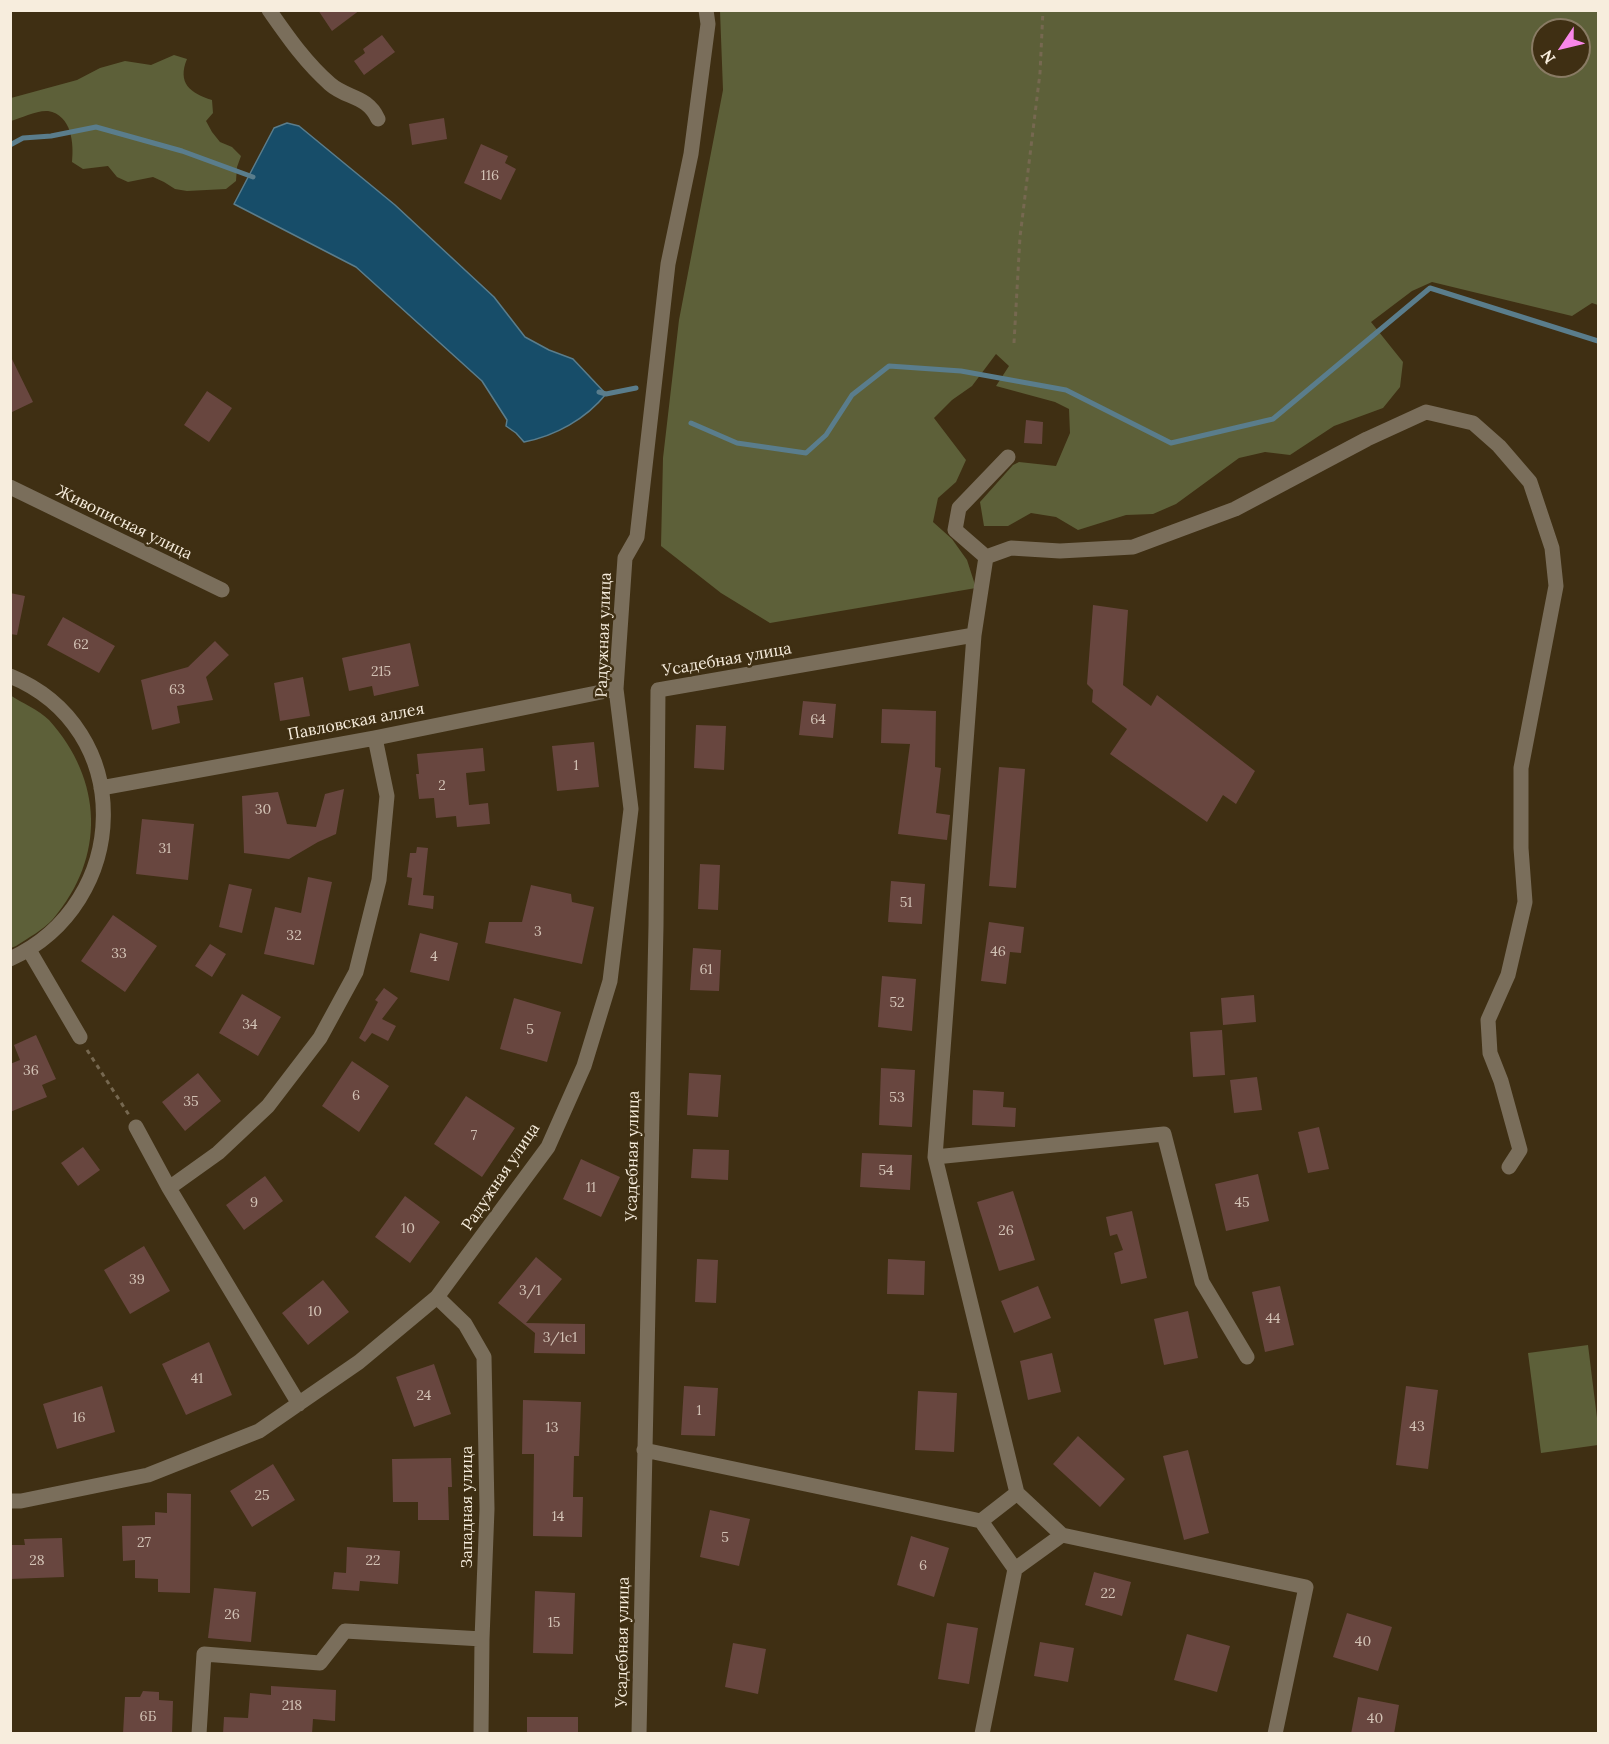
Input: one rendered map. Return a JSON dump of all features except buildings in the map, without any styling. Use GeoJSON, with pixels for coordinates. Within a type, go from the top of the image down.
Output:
{"type":"FeatureCollection","features":[{"type":"Feature","properties":{"kind":"street"},"geometry":{"type":"LineString","coordinates":[[269,10],[304,60],[332,86],[366,102],[378,119]]}},
{"type":"Feature","properties":{"kind":"street","name":"Радужная улица"},"geometry":{"type":"LineString","coordinates":[[10,1501],[21,1501],[148,1475],[259,1431],[359,1362],[437,1297],[548,1147],[584,1066],[610,981],[632,809],[616,689],[625,558],[637,537],[668,264],[691,154],[708,24],[706,10]]}},
{"type":"Feature","properties":{"kind":"street"},"geometry":{"type":"LineString","coordinates":[[986,557],[1011,548],[1060,551],[1133,547],[1235,508],[1426,411],[1473,423],[1499,446],[1530,482],[1552,548],[1556,586],[1521,768],[1521,848],[1525,902],[1508,975],[1488,1020],[1490,1053],[1501,1081],[1520,1150],[1509,1167]]}},
{"type":"Feature","properties":{"kind":"street"},"geometry":{"type":"LineString","coordinates":[[986,557],[955,530],[958,508],[1008,457]]}},
{"type":"Feature","properties":{"kind":"street","name":"Живописная улица"},"geometry":{"type":"LineString","coordinates":[[10,486],[222,590]]}},
{"type":"Feature","properties":{"kind":"street"},"geometry":{"type":"LineString","coordinates":[[986,557],[974,635],[935,1157],[1017,1493],[1062,1534],[1306,1587],[1275,1734]]}},
{"type":"Feature","properties":{"kind":"street","name":"Усадебная улица"},"geometry":{"type":"LineString","coordinates":[[639,1734],[656,938],[658,690],[974,635]]}},
{"type":"Feature","properties":{"kind":"street"},"geometry":{"type":"LineString","coordinates":[[10,676],[35,689],[66,716],[88,750],[101,788],[104,825],[102,844],[82,897],[65,920],[44,939],[29,950],[10,959]]}},
{"type":"Feature","properties":{"kind":"street","name":"Павловская аллея"},"geometry":{"type":"LineString","coordinates":[[101,788],[375,738],[616,689]]}},
{"type":"Feature","properties":{"kind":"street"},"geometry":{"type":"LineString","coordinates":[[170,1188],[218,1153],[268,1106],[320,1038],[356,972],[379,880],[387,796],[375,738]]}},
{"type":"Feature","properties":{"kind":"street"},"geometry":{"type":"LineString","coordinates":[[29,950],[80,1037]]}},
{"type":"Feature","properties":{"kind":"street"},"geometry":{"type":"LineString","coordinates":[[136,1127],[299,1404]]}},
{"type":"Feature","properties":{"kind":"street"},"geometry":{"type":"LineString","coordinates":[[935,1157],[1164,1134],[1202,1282],[1247,1357]]}},
{"type":"Feature","properties":{"kind":"street","name":"Западная улица"},"geometry":{"type":"LineString","coordinates":[[437,1297],[465,1324],[484,1357],[487,1509],[481,1734]]}},
{"type":"Feature","properties":{"kind":"street"},"geometry":{"type":"LineString","coordinates":[[644,1450],[981,1521],[1015,1569]]}},
{"type":"Feature","properties":{"kind":"street"},"geometry":{"type":"LineString","coordinates":[[981,1521],[1017,1493]]}},
{"type":"Feature","properties":{"kind":"street"},"geometry":{"type":"LineString","coordinates":[[982,1734],[1015,1569],[1062,1534]]}},
{"type":"Feature","properties":{"kind":"street"},"geometry":{"type":"LineString","coordinates":[[199,1734],[204,1654],[320,1662],[345,1631],[482,1639]]}},
{"type":"Feature","properties":{"kind":"path"},"geometry":{"type":"LineString","coordinates":[[1014,344],[1020,237],[1040,74],[1043,10]]}},
{"type":"Feature","properties":{"kind":"path"},"geometry":{"type":"LineString","coordinates":[[80,1037],[136,1127]]}},
{"type":"Feature","properties":{"kind":"green space"},"geometry":{"type":"Polygon","coordinates":[[[720,11],[1598,11],[1598,305],[1592,303],[1572,316],[1432,282],[1412,291],[1371,322],[1403,362],[1400,387],[1383,408],[1334,426],[1290,455],[1265,452],[1239,458],[1176,504],[1153,514],[1126,515],[1078,530],[1056,517],[1031,513],[1008,526],[984,526],[980,502],[1013,465],[1019,462],[1056,466],[1070,433],[1069,409],[1055,402],[996,386],[1009,366],[996,354],[972,386],[952,400],[934,418],[966,460],[956,482],[938,498],[933,522],[952,539],[967,560],[976,588],[770,623],[721,593],[661,546],[663,458],[679,320],[723,90],[720,11]]]}},
{"type":"Feature","properties":{"kind":"green space"},"geometry":{"type":"Polygon","coordinates":[[[174,55],[187,59],[184,75],[188,86],[197,94],[212,100],[213,113],[206,121],[212,132],[220,142],[232,147],[241,156],[236,181],[226,189],[187,191],[175,189],[153,177],[128,182],[117,177],[108,166],[83,169],[72,162],[70,131],[67,124],[56,114],[48,111],[39,112],[11,121],[11,98],[77,80],[100,68],[125,61],[151,65],[174,55]]]}},
{"type":"Feature","properties":{"kind":"green space"},"geometry":{"type":"Polygon","coordinates":[[[10,695],[45,716],[67,743],[80,768],[88,793],[91,819],[89,845],[82,870],[70,895],[49,923],[11,948],[10,695]]]}},
{"type":"Feature","properties":{"kind":"green space"},"geometry":{"type":"Polygon","coordinates":[[[1588,1345],[1598,1426],[1598,1445],[1541,1453],[1528,1353],[1588,1345]]]}},
{"type":"Feature","properties":{"kind":"water"},"geometry":{"type":"Polygon","coordinates":[[[287,123],[299,126],[395,205],[494,297],[525,337],[549,350],[573,359],[606,394],[589,411],[569,425],[524,442],[506,426],[507,420],[482,381],[356,267],[234,204],[274,128],[287,123]]]}},
{"type":"Feature","properties":{"kind":"waterway"},"geometry":{"type":"LineString","coordinates":[[10,145],[23,138],[51,136],[96,127],[182,151],[253,177]]}},
{"type":"Feature","properties":{"kind":"waterway"},"geometry":{"type":"LineString","coordinates":[[691,423],[737,443],[806,453],[826,435],[852,395],[889,366],[961,371],[1066,390],[1171,443],[1273,419],[1430,288],[1598,341]]}},
{"type":"Feature","properties":{"kind":"waterway"},"geometry":{"type":"LineString","coordinates":[[599,392],[606,394],[636,388]]}}]}
